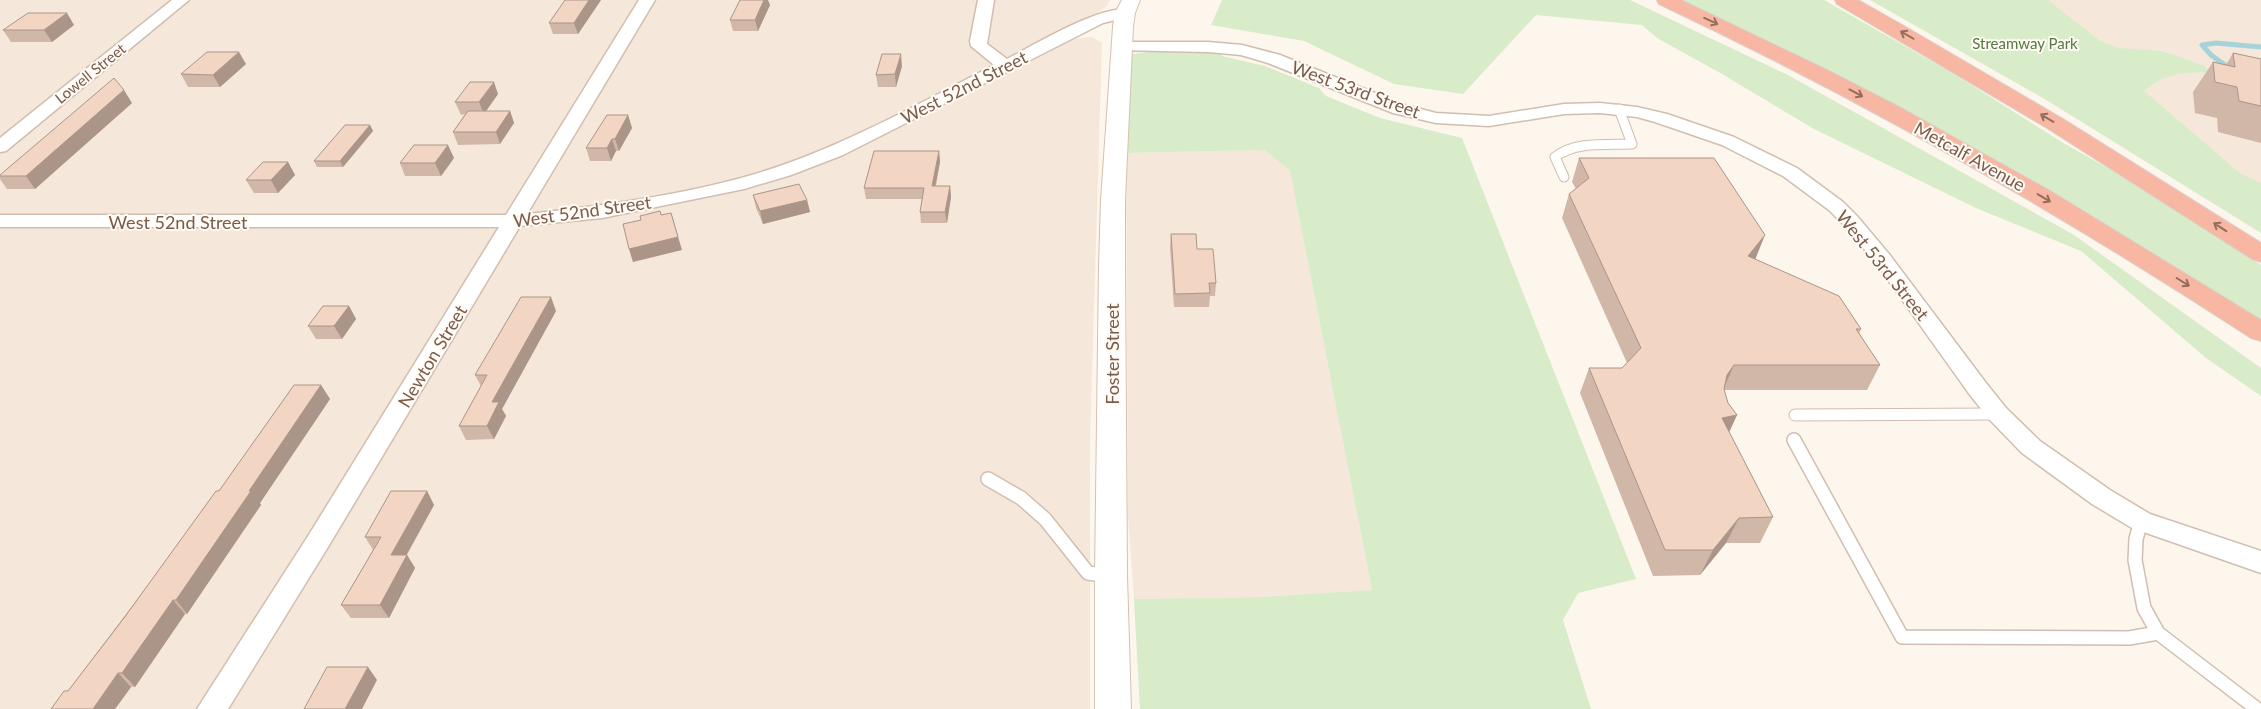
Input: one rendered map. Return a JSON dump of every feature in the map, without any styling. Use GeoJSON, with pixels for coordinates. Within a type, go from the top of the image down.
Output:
{"type":"FeatureCollection","features":[{"type":"Feature","properties":{"kind":"highway","name":"Metcalf Avenue"},"geometry":{"type":"LineString","coordinates":[[1666,0],[1837,82],[1916,125],[2041,196],[2261,332]]}},
{"type":"Feature","properties":{"kind":"highway"},"geometry":{"type":"LineString","coordinates":[[1844,0],[1980,77],[2089,143],[2261,254]]}},
{"type":"Feature","properties":{"kind":"street","name":"Lowell Street"},"geometry":{"type":"LineString","coordinates":[[0,147],[181,0]]}},
{"type":"Feature","properties":{"kind":"street","name":"Newton Street"},"geometry":{"type":"LineString","coordinates":[[212,709],[320,540],[647,0]]}},
{"type":"Feature","properties":{"kind":"street"},"geometry":{"type":"LineString","coordinates":[[986,0],[978,41],[979,46],[998,61],[1008,65]]}},
{"type":"Feature","properties":{"kind":"street","name":"West 52nd Street"},"geometry":{"type":"LineString","coordinates":[[0,221],[513,221],[602,212],[744,183],[784,171],[836,151],[1128,6]]}},
{"type":"Feature","properties":{"kind":"street","name":"Foster Street"},"geometry":{"type":"LineString","coordinates":[[1113,709],[1110,576],[1113,210],[1123,47],[1128,6]]}},
{"type":"Feature","properties":{"kind":"street","name":"West 53rd Street"},"geometry":{"type":"LineString","coordinates":[[1123,47],[1208,47],[1242,50],[1274,59],[1400,109],[1456,120],[1505,120],[1564,109],[1619,110],[1661,118],[1728,140],[1790,172],[1836,206],[1882,258],[1998,414],[2032,447],[2066,474],[2141,521],[2261,562]]}},
{"type":"Feature","properties":{"kind":"lane"},"geometry":{"type":"LineString","coordinates":[[1564,177],[1555,157],[1561,151],[1573,148],[1632,144],[1619,110]]}},
{"type":"Feature","properties":{"kind":"lane"},"geometry":{"type":"LineString","coordinates":[[1795,415],[1998,414]]}},
{"type":"Feature","properties":{"kind":"lane"},"geometry":{"type":"LineString","coordinates":[[1794,440],[1902,637],[2130,638],[2158,633]]}},
{"type":"Feature","properties":{"kind":"lane"},"geometry":{"type":"LineString","coordinates":[[988,479],[1021,498],[1045,519],[1088,573],[1110,576]]}},
{"type":"Feature","properties":{"kind":"lane"},"geometry":{"type":"LineString","coordinates":[[2141,521],[2136,538],[2135,560],[2144,608],[2158,633],[2257,709]]}},
{"type":"Feature","properties":{"kind":"shaded area"},"geometry":{"type":"Polygon","coordinates":[[[0,0],[1110,0],[1107,6],[1091,17],[936,96],[948,103],[1071,39],[1092,37],[1102,43],[1090,441],[1090,709],[0,709],[0,0]]]}},
{"type":"Feature","properties":{"kind":"shaded area"},"geometry":{"type":"Polygon","coordinates":[[[2036,0],[2261,0],[2261,191],[2036,0]]]}},
{"type":"Feature","properties":{"kind":"shaded area"},"geometry":{"type":"Polygon","coordinates":[[[1265,150],[1290,171],[1372,590],[1258,597],[1134,599],[1128,516],[1126,153],[1265,150]]]}},
{"type":"Feature","properties":{"kind":"green space"},"geometry":{"type":"Polygon","coordinates":[[[1222,0],[1630,0],[1788,75],[2074,235],[2261,368],[2261,396],[2206,358],[2081,251],[1976,208],[1814,129],[1657,38],[1642,25],[1536,15],[1463,94],[1394,84],[1304,41],[1211,25],[1222,0]]]}},
{"type":"Feature","properties":{"kind":"green space"},"geometry":{"type":"Polygon","coordinates":[[[1680,0],[1824,0],[1954,74],[2065,144],[2165,200],[2261,265],[2261,323],[1874,95],[1775,44],[1680,0]]]}},
{"type":"Feature","properties":{"kind":"green space","name":"Streamway Park"},"geometry":{"type":"Polygon","coordinates":[[[1870,0],[2048,0],[2100,41],[2119,48],[2162,51],[2205,66],[2209,72],[2167,77],[2144,91],[2240,173],[2261,183],[2261,233],[2043,98],[1870,0]]]}},
{"type":"Feature","properties":{"kind":"green space"},"geometry":{"type":"Polygon","coordinates":[[[1155,51],[1220,53],[1222,56],[1265,66],[1319,88],[1326,96],[1380,118],[1462,138],[1636,579],[1578,593],[1563,620],[1591,709],[1140,709],[1134,599],[1258,597],[1372,590],[1290,171],[1265,150],[1126,153],[1127,59],[1133,54],[1155,51]]]}},
{"type":"Feature","properties":{"kind":"building"},"geometry":{"type":"Polygon","coordinates":[[[565,0],[589,0],[574,23],[549,23],[565,0]]]}},
{"type":"Feature","properties":{"kind":"building"},"geometry":{"type":"Polygon","coordinates":[[[740,0],[764,0],[755,20],[730,20],[740,0]]]}},
{"type":"Feature","properties":{"kind":"building"},"geometry":{"type":"Polygon","coordinates":[[[28,13],[67,13],[44,30],[3,30],[28,13]]]}},
{"type":"Feature","properties":{"kind":"building"},"geometry":{"type":"Polygon","coordinates":[[[207,52],[239,52],[213,75],[181,74],[207,52]]]}},
{"type":"Feature","properties":{"kind":"building"},"geometry":{"type":"Polygon","coordinates":[[[2233,53],[2261,59],[2261,106],[2239,101],[2237,87],[2215,82],[2213,62],[2235,67],[2233,53]]]}},
{"type":"Feature","properties":{"kind":"building"},"geometry":{"type":"Polygon","coordinates":[[[882,54],[901,54],[895,74],[876,75],[882,54]]]}},
{"type":"Feature","properties":{"kind":"building"},"geometry":{"type":"Polygon","coordinates":[[[114,78],[124,90],[26,176],[0,176],[0,175],[114,78]]]}},
{"type":"Feature","properties":{"kind":"building"},"geometry":{"type":"Polygon","coordinates":[[[470,82],[494,82],[479,102],[455,102],[470,82]]]}},
{"type":"Feature","properties":{"kind":"building"},"geometry":{"type":"Polygon","coordinates":[[[468,111],[510,111],[496,132],[453,132],[468,111]]]}},
{"type":"Feature","properties":{"kind":"building"},"geometry":{"type":"Polygon","coordinates":[[[607,115],[628,115],[615,139],[612,139],[607,148],[586,148],[607,115]]]}},
{"type":"Feature","properties":{"kind":"building"},"geometry":{"type":"Polygon","coordinates":[[[345,125],[370,125],[340,161],[314,161],[345,125]]]}},
{"type":"Feature","properties":{"kind":"building"},"geometry":{"type":"Polygon","coordinates":[[[414,145],[448,145],[435,163],[400,163],[414,145]]]}},
{"type":"Feature","properties":{"kind":"building"},"geometry":{"type":"Polygon","coordinates":[[[874,151],[939,151],[932,186],[950,186],[945,212],[920,212],[924,188],[864,188],[874,151]]]}},
{"type":"Feature","properties":{"kind":"building"},"geometry":{"type":"Polygon","coordinates":[[[1579,158],[1714,158],[1765,235],[1748,256],[1839,296],[1861,329],[1856,329],[1880,365],[1734,365],[1727,375],[1724,389],[1728,403],[1737,415],[1722,418],[1773,517],[1739,518],[1713,550],[1665,550],[1589,368],[1622,368],[1641,348],[1569,194],[1589,178],[1579,158]]]}},
{"type":"Feature","properties":{"kind":"building"},"geometry":{"type":"Polygon","coordinates":[[[263,162],[288,162],[271,180],[246,180],[263,162]]]}},
{"type":"Feature","properties":{"kind":"building"},"geometry":{"type":"Polygon","coordinates":[[[799,184],[807,200],[760,211],[753,195],[799,184]]]}},
{"type":"Feature","properties":{"kind":"building"},"geometry":{"type":"Polygon","coordinates":[[[660,211],[661,215],[671,213],[678,237],[629,249],[623,224],[641,220],[640,216],[660,211]]]}},
{"type":"Feature","properties":{"kind":"building"},"geometry":{"type":"Polygon","coordinates":[[[1171,234],[1196,234],[1197,249],[1213,249],[1216,283],[1209,283],[1210,293],[1175,294],[1171,234]]]}},
{"type":"Feature","properties":{"kind":"building"},"geometry":{"type":"Polygon","coordinates":[[[521,297],[551,297],[492,402],[499,402],[487,426],[459,426],[487,375],[475,375],[521,297]]]}},
{"type":"Feature","properties":{"kind":"building"},"geometry":{"type":"Polygon","coordinates":[[[323,306],[349,306],[334,326],[308,326],[323,306]]]}},
{"type":"Feature","properties":{"kind":"building"},"geometry":{"type":"Polygon","coordinates":[[[294,385],[321,385],[176,600],[173,600],[122,673],[118,673],[93,709],[51,709],[64,691],[68,691],[124,618],[216,491],[219,491],[294,385]]]}},
{"type":"Feature","properties":{"kind":"building"},"geometry":{"type":"Polygon","coordinates":[[[391,491],[427,491],[391,555],[407,555],[380,605],[341,605],[381,537],[365,537],[391,491]]]}},
{"type":"Feature","properties":{"kind":"building"},"geometry":{"type":"Polygon","coordinates":[[[327,667],[368,667],[345,709],[304,709],[327,667]]]}},
{"type":"Feature","properties":{"kind":"waterway"},"geometry":{"type":"LineString","coordinates":[[2225,65],[2211,55],[2202,45],[2216,43],[2261,47]]}}]}
